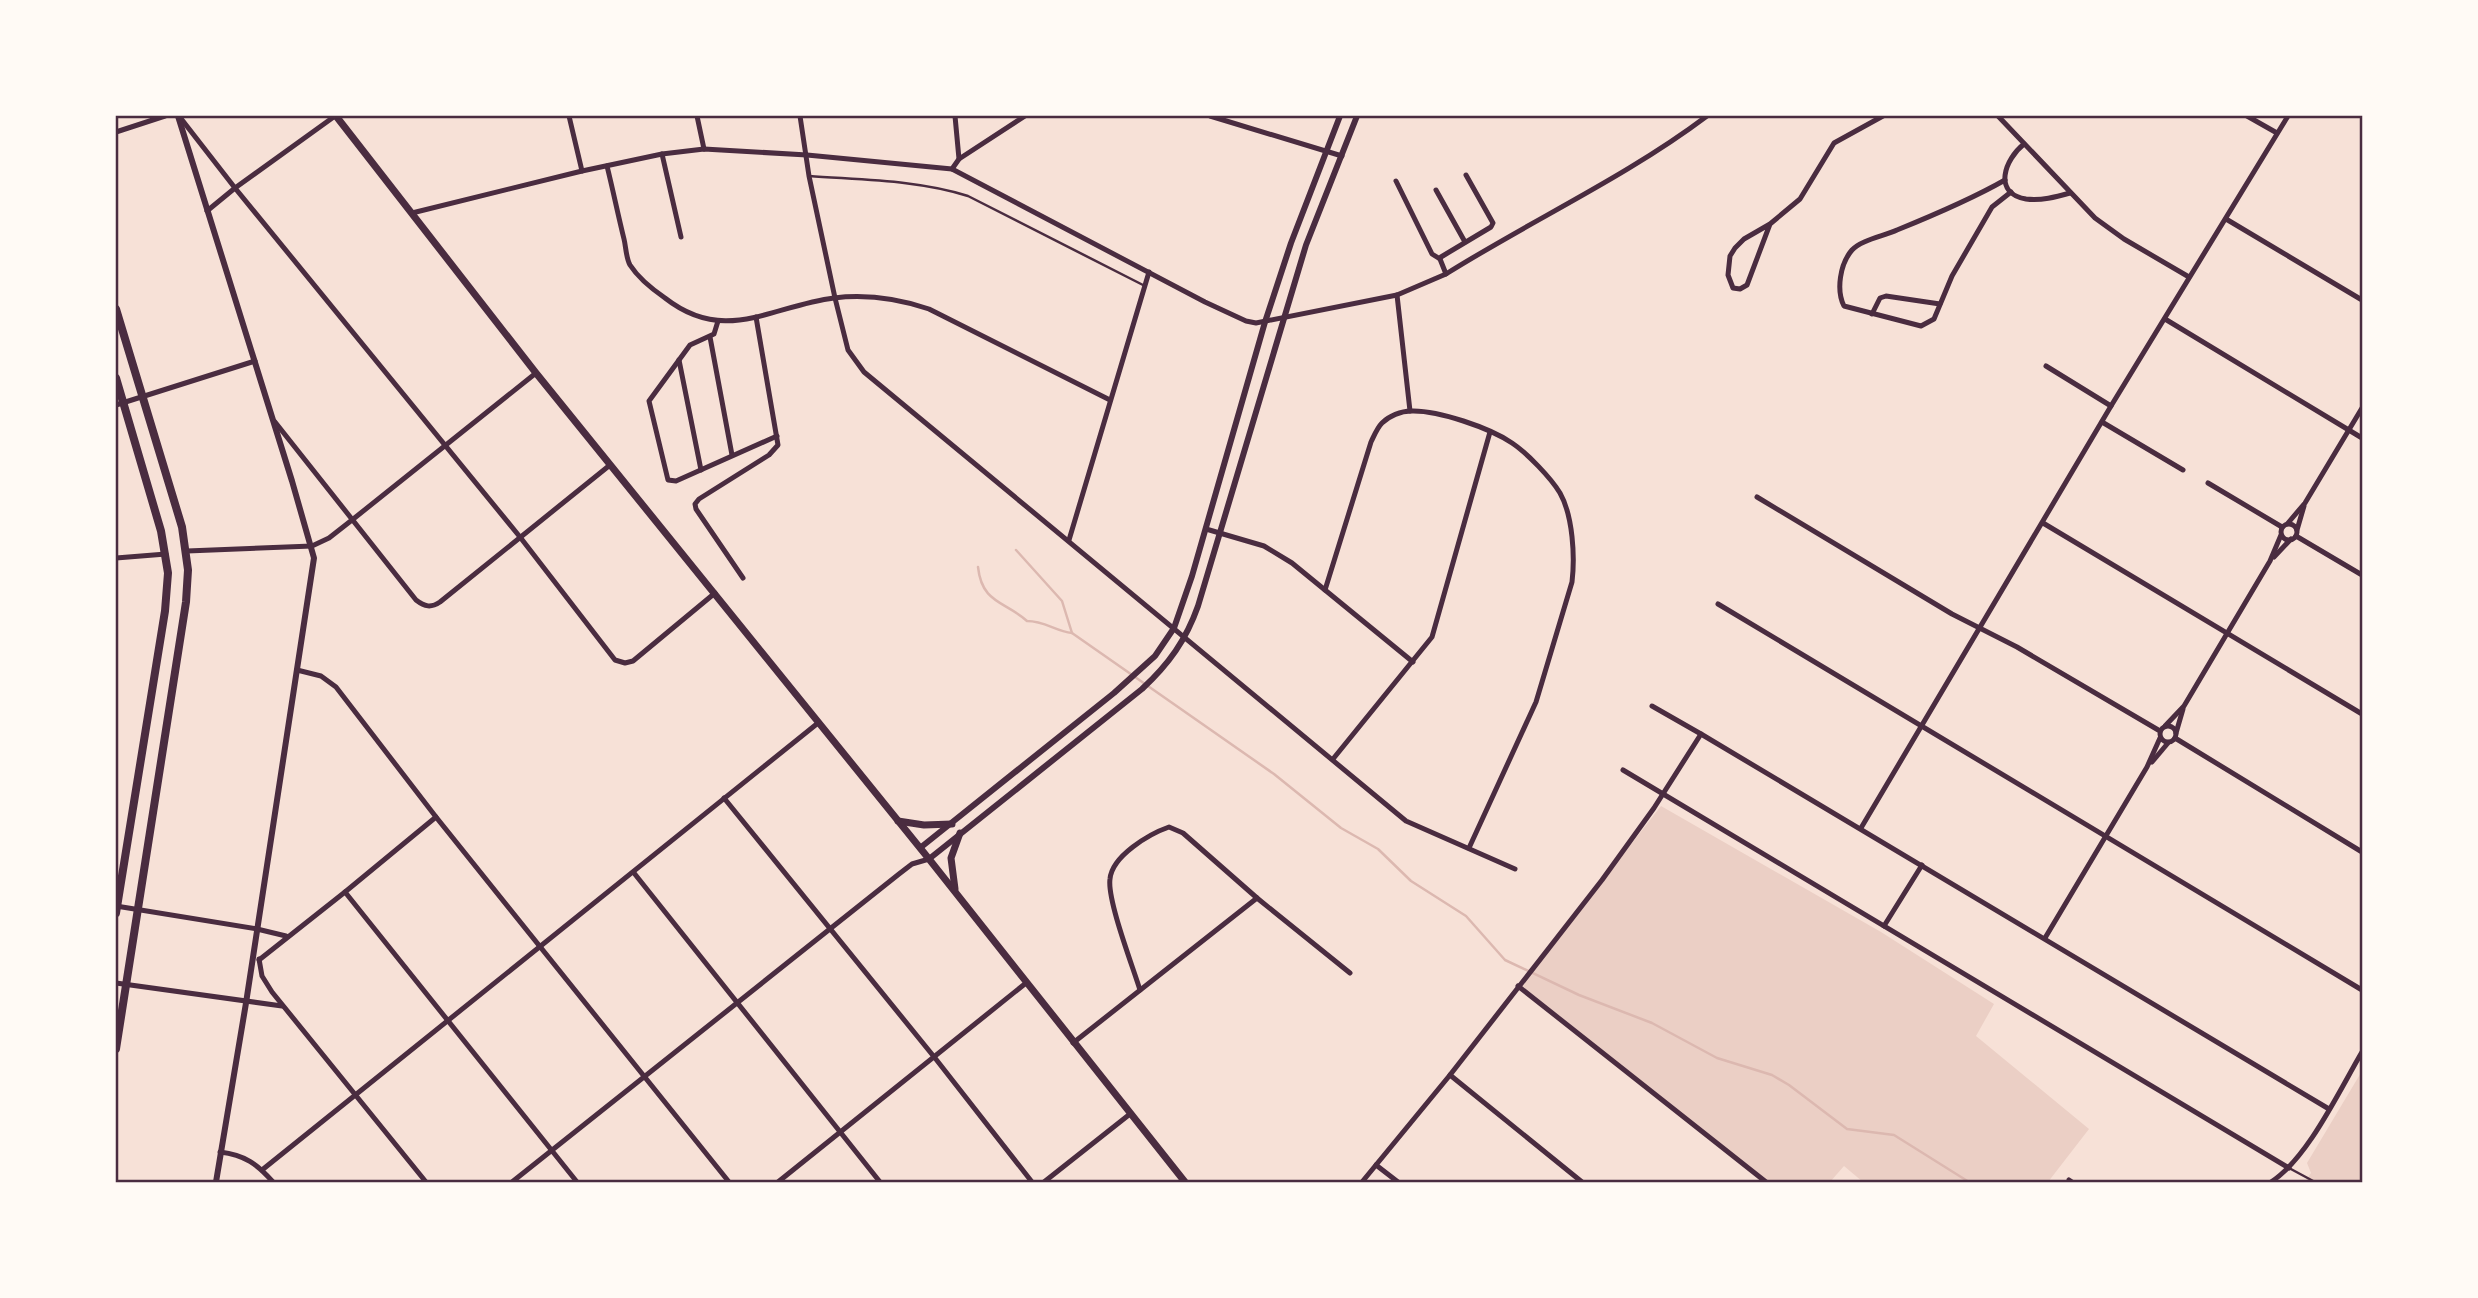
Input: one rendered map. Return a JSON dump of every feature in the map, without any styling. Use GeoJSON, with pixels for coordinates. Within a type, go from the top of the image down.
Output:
{"type":"FeatureCollection","features":[{"type":"Feature","properties":{"kind":"main road"},"geometry":{"type":"LineString","coordinates":[[336,116],[536,373],[929,859],[1185,1182]]}},
{"type":"Feature","properties":{"kind":"main road"},"geometry":{"type":"LineString","coordinates":[[116,309],[182,527],[188,570],[186,603],[136,909],[120,984],[116,1049]]}},
{"type":"Feature","properties":{"kind":"main road"},"geometry":{"type":"LineString","coordinates":[[116,378],[120,404],[166,554],[168,573],[165,611],[116,909]]}},
{"type":"Feature","properties":{"kind":"main road"},"geometry":{"type":"LineString","coordinates":[[897,820],[924,825],[952,824]]}},
{"type":"Feature","properties":{"kind":"main road"},"geometry":{"type":"LineString","coordinates":[[957,896],[952,879],[951,858],[960,833]]}},
{"type":"Feature","properties":{"kind":"street"},"geometry":{"type":"LineString","coordinates":[[116,132],[165,116]]}},
{"type":"Feature","properties":{"kind":"street"},"geometry":{"type":"LineString","coordinates":[[179,116],[520,537],[611,656],[620,663],[633,661],[715,593]]}},
{"type":"Feature","properties":{"kind":"street"},"geometry":{"type":"LineString","coordinates":[[179,116],[312,546],[314,566],[216,1182]]}},
{"type":"Feature","properties":{"kind":"street"},"geometry":{"type":"LineString","coordinates":[[207,211],[336,116]]}},
{"type":"Feature","properties":{"kind":"street"},"geometry":{"type":"LineString","coordinates":[[569,116],[582,171]]}},
{"type":"Feature","properties":{"kind":"street"},"geometry":{"type":"LineString","coordinates":[[696,116],[704,149]]}},
{"type":"Feature","properties":{"kind":"street"},"geometry":{"type":"LineString","coordinates":[[800,116],[809,176],[835,298],[848,350],[864,372],[1406,821],[1516,869]]}},
{"type":"Feature","properties":{"kind":"street"},"geometry":{"type":"LineString","coordinates":[[955,116],[959,159]]}},
{"type":"Feature","properties":{"kind":"street"},"geometry":{"type":"LineString","coordinates":[[951,169],[959,159],[1025,116]]}},
{"type":"Feature","properties":{"kind":"street"},"geometry":{"type":"LineString","coordinates":[[1210,116],[1342,156]]}},
{"type":"Feature","properties":{"kind":"street"},"geometry":{"type":"LineString","coordinates":[[912,864],[920,848],[1155,656],[1174,628],[1206,529],[1265,322],[1291,243],[1340,116]]}},
{"type":"Feature","properties":{"kind":"street"},"geometry":{"type":"LineString","coordinates":[[512,1182],[912,864],[929,859],[1031,779],[1142,689],[1175,655],[1186,638],[1198,608],[1306,245],[1357,116]]}},
{"type":"Feature","properties":{"kind":"street"},"geometry":{"type":"LineString","coordinates":[[412,213],[582,171],[662,154],[704,149],[807,155],[951,169],[1205,302],[1256,323],[1397,295],[1446,274],[1630,167],[1707,116]]}},
{"type":"Feature","properties":{"kind":"street"},"geometry":{"type":"LineString","coordinates":[[1770,224],[1747,285],[1740,289],[1734,288],[1728,275],[1730,256],[1735,248],[1744,239],[1770,224],[1807,191],[1834,143],[1883,116]]}},
{"type":"Feature","properties":{"kind":"street"},"geometry":{"type":"LineString","coordinates":[[1998,116],[2095,218],[2124,239],[2189,277]]}},
{"type":"Feature","properties":{"kind":"street"},"geometry":{"type":"LineString","coordinates":[[2247,116],[2277,133]]}},
{"type":"Feature","properties":{"kind":"street"},"geometry":{"type":"LineString","coordinates":[[1861,828],[2111,406],[2288,116]]}},
{"type":"Feature","properties":{"kind":"street"},"geometry":{"type":"LineString","coordinates":[[2024,144],[2011,157],[2005,173],[2005,180],[2011,192],[2027,199],[2070,193]]}},
{"type":"Feature","properties":{"kind":"street"},"geometry":{"type":"LineString","coordinates":[[662,154],[681,237]]}},
{"type":"Feature","properties":{"kind":"street"},"geometry":{"type":"LineString","coordinates":[[607,166],[629,263],[645,283],[674,306],[700,319],[718,321],[756,317],[835,298],[886,298],[906,301],[929,309],[1110,400]]}},
{"type":"Feature","properties":{"kind":"street"},"geometry":{"type":"LineString","coordinates":[[1440,259],[1491,227],[1493,223],[1466,175]]}},
{"type":"Feature","properties":{"kind":"street"},"geometry":{"type":"LineString","coordinates":[[2005,180],[1979,195],[1854,248],[1843,269],[1840,299],[1844,306],[1920,326],[1934,318],[1952,276],[1992,207],[2011,192]]}},
{"type":"Feature","properties":{"kind":"street"},"geometry":{"type":"LineString","coordinates":[[1396,181],[1432,254],[1440,259],[1446,274]]}},
{"type":"Feature","properties":{"kind":"street"},"geometry":{"type":"LineString","coordinates":[[1436,190],[1465,242]]}},
{"type":"Feature","properties":{"kind":"street"},"geometry":{"type":"LineString","coordinates":[[2226,219],[2362,300]]}},
{"type":"Feature","properties":{"kind":"street"},"geometry":{"type":"LineString","coordinates":[[1069,540],[1149,272]]}},
{"type":"Feature","properties":{"kind":"street"},"geometry":{"type":"LineString","coordinates":[[1397,295],[1409,411]]}},
{"type":"Feature","properties":{"kind":"street"},"geometry":{"type":"LineString","coordinates":[[1872,314],[1880,298],[1886,296],[1940,304]]}},
{"type":"Feature","properties":{"kind":"street"},"geometry":{"type":"LineString","coordinates":[[743,578],[695,505],[699,499],[776,449],[778,445],[756,317]]}},
{"type":"Feature","properties":{"kind":"street"},"geometry":{"type":"LineString","coordinates":[[2165,319],[2362,438]]}},
{"type":"Feature","properties":{"kind":"street"},"geometry":{"type":"LineString","coordinates":[[718,321],[714,334],[690,345],[649,403],[668,480],[676,481],[777,436]]}},
{"type":"Feature","properties":{"kind":"street"},"geometry":{"type":"LineString","coordinates":[[710,337],[732,455]]}},
{"type":"Feature","properties":{"kind":"street"},"geometry":{"type":"LineString","coordinates":[[679,360],[701,470]]}},
{"type":"Feature","properties":{"kind":"street"},"geometry":{"type":"LineString","coordinates":[[120,404],[254,361]]}},
{"type":"Feature","properties":{"kind":"street"},"geometry":{"type":"LineString","coordinates":[[2046,366],[2111,406]]}},
{"type":"Feature","properties":{"kind":"street"},"geometry":{"type":"LineString","coordinates":[[187,551],[312,546],[328,538],[536,373]]}},
{"type":"Feature","properties":{"kind":"street"},"geometry":{"type":"LineString","coordinates":[[2045,938],[2147,767],[2162,732],[2184,706],[2270,561],[2282,531],[2305,503],[2362,408]]}},
{"type":"Feature","properties":{"kind":"street"},"geometry":{"type":"LineString","coordinates":[[1325,590],[1371,442],[1382,423],[1401,412],[1437,415],[1490,432],[1516,445],[1560,493],[1566,507],[1574,564],[1572,582],[1535,702],[1469,848]]}},
{"type":"Feature","properties":{"kind":"street"},"geometry":{"type":"LineString","coordinates":[[273,418],[416,600],[431,607],[610,465]]}},
{"type":"Feature","properties":{"kind":"street"},"geometry":{"type":"LineString","coordinates":[[2102,422],[2183,470]]}},
{"type":"Feature","properties":{"kind":"street"},"geometry":{"type":"LineString","coordinates":[[1333,759],[1432,637],[1490,432]]}},
{"type":"Feature","properties":{"kind":"street"},"geometry":{"type":"LineString","coordinates":[[2208,483],[2282,531],[2285,539],[2295,535]]}},
{"type":"Feature","properties":{"kind":"street"},"geometry":{"type":"LineString","coordinates":[[1757,497],[1952,614],[2162,732],[2169,743]]}},
{"type":"Feature","properties":{"kind":"street"},"geometry":{"type":"LineString","coordinates":[[2270,561],[2295,535],[2305,503]]}},
{"type":"Feature","properties":{"kind":"street"},"geometry":{"type":"LineString","coordinates":[[2043,523],[2362,713]]}},
{"type":"Feature","properties":{"kind":"street"},"geometry":{"type":"LineString","coordinates":[[2288,523],[2295,526],[2295,535]]}},
{"type":"Feature","properties":{"kind":"street"},"geometry":{"type":"LineString","coordinates":[[1206,529],[1264,546],[1277,553],[1301,569],[1413,662]]}},
{"type":"Feature","properties":{"kind":"street"},"geometry":{"type":"LineString","coordinates":[[2295,535],[2362,575]]}},
{"type":"Feature","properties":{"kind":"street"},"geometry":{"type":"LineString","coordinates":[[116,558],[166,554]]}},
{"type":"Feature","properties":{"kind":"street"},"geometry":{"type":"LineString","coordinates":[[1718,604],[2362,990]]}},
{"type":"Feature","properties":{"kind":"street"},"geometry":{"type":"LineString","coordinates":[[297,670],[321,676],[336,687],[436,817],[729,1182]]}},
{"type":"Feature","properties":{"kind":"street"},"geometry":{"type":"LineString","coordinates":[[1652,706],[2329,1109]]}},
{"type":"Feature","properties":{"kind":"street"},"geometry":{"type":"LineString","coordinates":[[2147,767],[2175,736],[2184,706]]}},
{"type":"Feature","properties":{"kind":"street"},"geometry":{"type":"LineString","coordinates":[[262,1170],[818,723]]}},
{"type":"Feature","properties":{"kind":"street"},"geometry":{"type":"LineString","coordinates":[[2162,732],[2172,727],[2175,736],[2362,852]]}},
{"type":"Feature","properties":{"kind":"street"},"geometry":{"type":"LineString","coordinates":[[1362,1182],[1450,1075],[1602,880],[1701,734]]}},
{"type":"Feature","properties":{"kind":"street"},"geometry":{"type":"LineString","coordinates":[[1623,770],[2289,1168]]}},
{"type":"Feature","properties":{"kind":"street"},"geometry":{"type":"LineString","coordinates":[[724,798],[831,928],[1032,1182]]}},
{"type":"Feature","properties":{"kind":"street"},"geometry":{"type":"LineString","coordinates":[[250,966],[436,817]]}},
{"type":"Feature","properties":{"kind":"street"},"geometry":{"type":"LineString","coordinates":[[1140,990],[1113,900],[1110,878],[1120,860],[1144,838],[1169,827],[1176,828],[1350,973]]}},
{"type":"Feature","properties":{"kind":"street"},"geometry":{"type":"LineString","coordinates":[[1884,926],[1922,865]]}},
{"type":"Feature","properties":{"kind":"street"},"geometry":{"type":"LineString","coordinates":[[634,873],[880,1182]]}},
{"type":"Feature","properties":{"kind":"street"},"geometry":{"type":"LineString","coordinates":[[345,892],[577,1182]]}},
{"type":"Feature","properties":{"kind":"street"},"geometry":{"type":"LineString","coordinates":[[1073,1043],[1257,898]]}},
{"type":"Feature","properties":{"kind":"street"},"geometry":{"type":"LineString","coordinates":[[116,909],[136,909],[286,936]]}},
{"type":"Feature","properties":{"kind":"street"},"geometry":{"type":"LineString","coordinates":[[259,959],[267,984],[282,1006],[426,1182]]}},
{"type":"Feature","properties":{"kind":"street"},"geometry":{"type":"LineString","coordinates":[[120,984],[282,1006]]}},
{"type":"Feature","properties":{"kind":"street"},"geometry":{"type":"LineString","coordinates":[[778,1182],[1026,984]]}},
{"type":"Feature","properties":{"kind":"street"},"geometry":{"type":"LineString","coordinates":[[1518,986],[1766,1182]]}},
{"type":"Feature","properties":{"kind":"street"},"geometry":{"type":"LineString","coordinates":[[2271,1182],[2302,1154],[2362,1052]]}},
{"type":"Feature","properties":{"kind":"street"},"geometry":{"type":"LineString","coordinates":[[1450,1075],[1582,1182]]}},
{"type":"Feature","properties":{"kind":"street"},"geometry":{"type":"LineString","coordinates":[[1044,1182],[1130,1114]]}},
{"type":"Feature","properties":{"kind":"street"},"geometry":{"type":"LineString","coordinates":[[220,1152],[244,1157],[273,1182]]}},
{"type":"Feature","properties":{"kind":"street"},"geometry":{"type":"LineString","coordinates":[[1376,1164],[1398,1182]]}},
{"type":"Feature","properties":{"kind":"lane"},"geometry":{"type":"LineString","coordinates":[[809,176],[942,188],[968,196],[1144,286]]}},
{"type":"Feature","properties":{"kind":"lane"},"geometry":{"type":"LineString","coordinates":[[2289,1168],[2315,1182]]}},
{"type":"Feature","properties":{"kind":"shaded area"},"geometry":{"type":"Polygon","coordinates":[[[1661,806],[1881,932],[1994,1004],[1976,1036],[2089,1129],[2048,1182],[1863,1182],[1844,1166],[1830,1182],[1767,1182],[1521,985],[1661,806]]]}},
{"type":"Feature","properties":{"kind":"shaded area"},"geometry":{"type":"Polygon","coordinates":[[[2362,1071],[2362,1182],[2305,1182],[2311,1173],[2307,1163],[2362,1071]]]}},
{"type":"Feature","properties":{"kind":"waterway"},"geometry":{"type":"LineString","coordinates":[[1016,550],[1062,601],[1072,633],[1274,774],[1341,828],[1378,849],[1411,881],[1466,916],[1505,960],[1579,995],[1652,1023],[1717,1058],[1772,1075],[1847,1129],[1894,1135],[1969,1182]]}},
{"type":"Feature","properties":{"kind":"waterway"},"geometry":{"type":"LineString","coordinates":[[978,567],[984,588],[996,600],[1027,621],[1072,633]]}}]}
